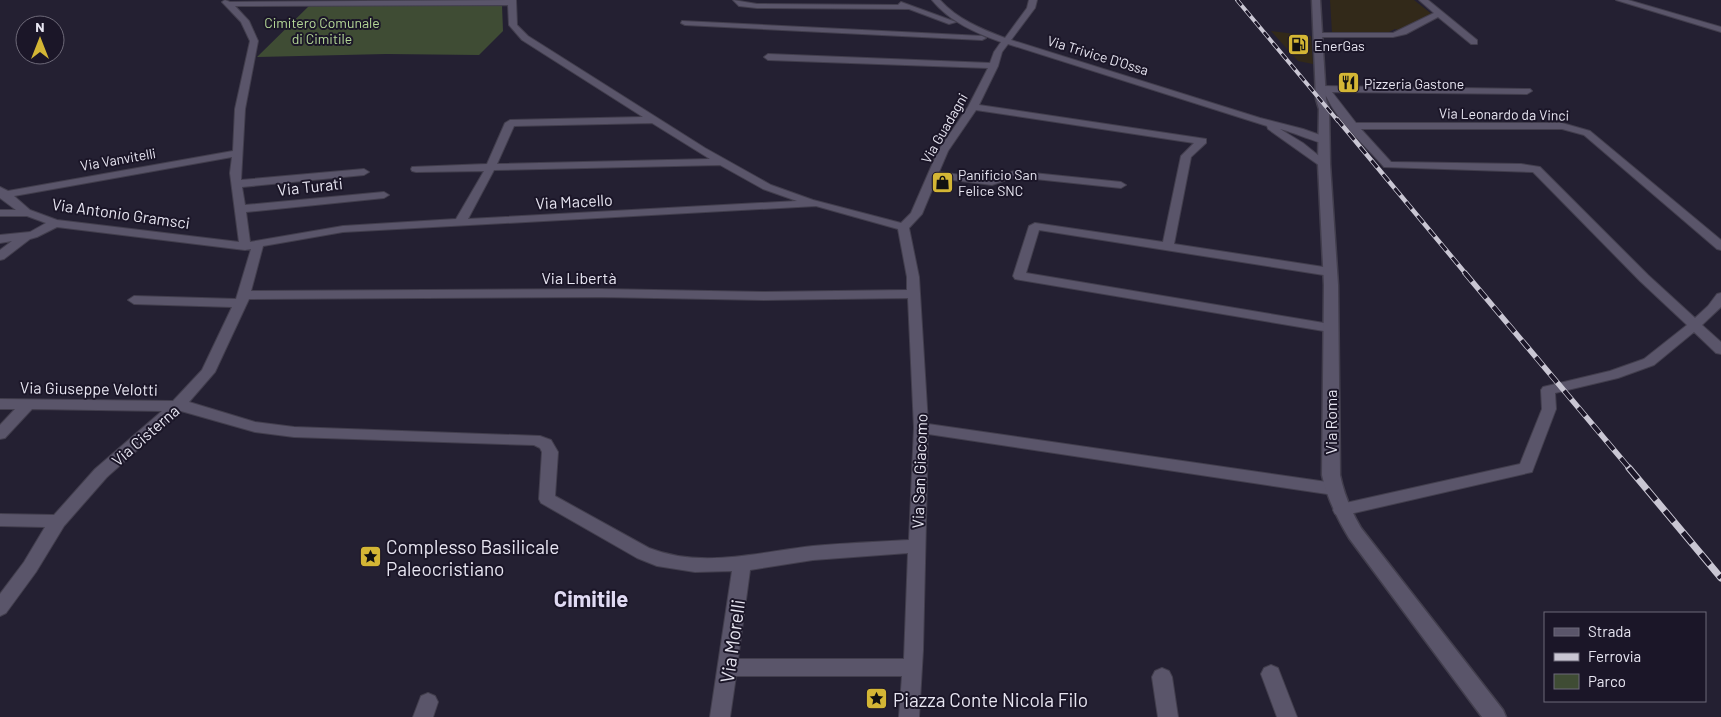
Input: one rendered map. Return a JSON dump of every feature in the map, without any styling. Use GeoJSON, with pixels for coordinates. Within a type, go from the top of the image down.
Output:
{"type":"FeatureCollection","features":[{"type":"Feature","properties":{"kind":"street"},"geometry":{"type":"LineString","coordinates":[[737,0],[742,4],[757,6],[910,7]]}},
{"type":"Feature","properties":{"kind":"street"},"geometry":{"type":"LineString","coordinates":[[894,0],[946,19],[982,38],[998,52]]}},
{"type":"Feature","properties":{"kind":"street","name":"Via Trivice D'Ossa"},"geometry":{"type":"LineString","coordinates":[[936,0],[944,10],[961,21],[1007,41],[1276,126],[1297,139],[1324,142]]}},
{"type":"Feature","properties":{"kind":"street","name":"Via Guadagni"},"geometry":{"type":"LineString","coordinates":[[903,227],[916,214],[943,151],[973,107],[994,66],[998,52],[1031,8],[1033,0]]}},
{"type":"Feature","properties":{"kind":"street","name":"Via Roma"},"geometry":{"type":"LineString","coordinates":[[1316,0],[1321,99],[1324,109],[1324,164],[1330,272],[1331,475],[1334,489],[1354,533],[1495,717]]}},
{"type":"Feature","properties":{"kind":"street"},"geometry":{"type":"LineString","coordinates":[[1422,0],[1440,12],[1474,42]]}},
{"type":"Feature","properties":{"kind":"street"},"geometry":{"type":"LineString","coordinates":[[1620,0],[1721,30]]}},
{"type":"Feature","properties":{"kind":"street"},"geometry":{"type":"LineString","coordinates":[[226,2],[512,1],[513,25],[525,38],[722,162],[767,187],[816,203]]}},
{"type":"Feature","properties":{"kind":"street"},"geometry":{"type":"LineString","coordinates":[[226,2],[245,21],[254,41],[240,109],[236,173],[240,209],[252,245]]}},
{"type":"Feature","properties":{"kind":"street"},"geometry":{"type":"LineString","coordinates":[[1318,35],[1393,35],[1404,32],[1440,12]]}},
{"type":"Feature","properties":{"kind":"street"},"geometry":{"type":"LineString","coordinates":[[685,24],[982,38]]}},
{"type":"Feature","properties":{"kind":"street"},"geometry":{"type":"LineString","coordinates":[[768,57],[994,66]]}},
{"type":"Feature","properties":{"kind":"street"},"geometry":{"type":"LineString","coordinates":[[1321,85],[1527,91]]}},
{"type":"Feature","properties":{"kind":"street"},"geometry":{"type":"LineString","coordinates":[[1321,85],[1330,94],[1335,104],[1353,126],[1388,165],[1521,167],[1536,169],[1644,278],[1721,350]]}},
{"type":"Feature","properties":{"kind":"street"},"geometry":{"type":"LineString","coordinates":[[973,107],[1202,141],[1186,156],[1168,246]]}},
{"type":"Feature","properties":{"kind":"street"},"geometry":{"type":"LineString","coordinates":[[460,223],[491,167],[510,123],[654,120]]}},
{"type":"Feature","properties":{"kind":"street","name":"Via Trivice D'Ossa"},"geometry":{"type":"LineString","coordinates":[[1276,126],[1324,124]]}},
{"type":"Feature","properties":{"kind":"street","name":"Via Trivice D'Ossa"},"geometry":{"type":"LineString","coordinates":[[1276,126],[1324,164]]}},
{"type":"Feature","properties":{"kind":"street","name":"Via Leonardo da Vinci"},"geometry":{"type":"LineString","coordinates":[[1353,126],[1562,126],[1580,130],[1587,133],[1721,246]]}},
{"type":"Feature","properties":{"kind":"street","name":"Via Vanvitelli"},"geometry":{"type":"LineString","coordinates":[[2,192],[238,153]]}},
{"type":"Feature","properties":{"kind":"street"},"geometry":{"type":"LineString","coordinates":[[416,169],[722,162]]}},
{"type":"Feature","properties":{"kind":"street"},"geometry":{"type":"LineString","coordinates":[[237,184],[364,172]]}},
{"type":"Feature","properties":{"kind":"street"},"geometry":{"type":"LineString","coordinates":[[933,174],[992,182],[1014,174],[1121,185]]}},
{"type":"Feature","properties":{"kind":"street","name":"Via Antonio Gramsci"},"geometry":{"type":"LineString","coordinates":[[2,192],[29,213],[55,223],[252,245]]}},
{"type":"Feature","properties":{"kind":"street","name":"Via Turati"},"geometry":{"type":"LineString","coordinates":[[240,209],[384,195]]}},
{"type":"Feature","properties":{"kind":"street","name":"Via Macello"},"geometry":{"type":"LineString","coordinates":[[252,245],[343,229],[816,203],[903,227]]}},
{"type":"Feature","properties":{"kind":"street"},"geometry":{"type":"LineString","coordinates":[[0,213],[29,213]]}},
{"type":"Feature","properties":{"kind":"street"},"geometry":{"type":"LineString","coordinates":[[0,256],[25,237],[55,223]]}},
{"type":"Feature","properties":{"kind":"street"},"geometry":{"type":"LineString","coordinates":[[1330,272],[1035,226],[1019,276],[1330,328]]}},
{"type":"Feature","properties":{"kind":"street","name":"Via San Giacomo"},"geometry":{"type":"LineString","coordinates":[[903,227],[914,294],[921,428],[909,717]]}},
{"type":"Feature","properties":{"kind":"street"},"geometry":{"type":"LineString","coordinates":[[0,239],[25,237]]}},
{"type":"Feature","properties":{"kind":"street","name":"Via Cisterna"},"geometry":{"type":"LineString","coordinates":[[0,608],[30,567],[58,521],[101,473],[177,406],[208,372],[242,299],[252,245]]}},
{"type":"Feature","properties":{"kind":"street","name":"Via Libertà"},"geometry":{"type":"LineString","coordinates":[[134,300],[601,293],[764,296],[914,294]]}},
{"type":"Feature","properties":{"kind":"street"},"geometry":{"type":"LineString","coordinates":[[1342,510],[1526,468],[1549,410],[1548,390],[1613,375],[1649,362],[1713,309],[1721,297]]}},
{"type":"Feature","properties":{"kind":"street","name":"Via Giuseppe Velotti"},"geometry":{"type":"LineString","coordinates":[[0,404],[186,406],[255,427],[294,432],[535,440],[546,444],[550,452],[547,499],[663,561],[695,565],[742,564]]}},
{"type":"Feature","properties":{"kind":"street"},"geometry":{"type":"LineString","coordinates":[[0,434],[28,404]]}},
{"type":"Feature","properties":{"kind":"street"},"geometry":{"type":"LineString","coordinates":[[921,428],[1334,489]]}},
{"type":"Feature","properties":{"kind":"street"},"geometry":{"type":"LineString","coordinates":[[0,520],[58,521]]}},
{"type":"Feature","properties":{"kind":"street"},"geometry":{"type":"LineString","coordinates":[[742,564],[813,553],[916,546]]}},
{"type":"Feature","properties":{"kind":"street","name":"Via Morelli"},"geometry":{"type":"LineString","coordinates":[[720,717],[729,667],[742,564]]}},
{"type":"Feature","properties":{"kind":"street"},"geometry":{"type":"LineString","coordinates":[[729,667],[912,668]]}},
{"type":"Feature","properties":{"kind":"street"},"geometry":{"type":"LineString","coordinates":[[1271,674],[1287,717]]}},
{"type":"Feature","properties":{"kind":"street"},"geometry":{"type":"LineString","coordinates":[[1162,677],[1168,717]]}},
{"type":"Feature","properties":{"kind":"shaded area"},"geometry":{"type":"Polygon","coordinates":[[[1330,0],[1414,0],[1433,15],[1401,31],[1395,29],[1385,34],[1332,33],[1330,0]]]}},
{"type":"Feature","properties":{"kind":"shaded area"},"geometry":{"type":"Polygon","coordinates":[[[1271,31],[1311,36],[1313,64],[1298,61],[1271,31]]]}},
{"type":"Feature","properties":{"kind":"green space","name":"Cimitero Comunale di Cimitile"},"geometry":{"type":"Polygon","coordinates":[[[311,4],[502,5],[503,31],[479,55],[386,54],[257,57],[311,4]]]}},
{"type":"Feature","properties":{"kind":"railway"},"geometry":{"type":"LineString","coordinates":[[1237,0],[1338,121]]}},
{"type":"Feature","properties":{"kind":"railway"},"geometry":{"type":"LineString","coordinates":[[1337,119],[1466,274]]}},
{"type":"Feature","properties":{"kind":"railway"},"geometry":{"type":"LineString","coordinates":[[1465,273],[1630,469]]}},
{"type":"Feature","properties":{"kind":"railway"},"geometry":{"type":"LineString","coordinates":[[1629,468],[1721,578]]}},
{"type":"Feature","properties":{"kind":"place","name":"EnerGas"},"geometry":{"type":"Point","coordinates":[1298,45]}},
{"type":"Feature","properties":{"kind":"place","name":"Pizzeria Gastone"},"geometry":{"type":"Point","coordinates":[1348,83]}},
{"type":"Feature","properties":{"kind":"place","name":"Panificio San Felice SNC"},"geometry":{"type":"Point","coordinates":[942,182]}},
{"type":"Feature","properties":{"kind":"place","name":"Complesso Basilicale Paleocristiano"},"geometry":{"type":"Point","coordinates":[370,557]}},
{"type":"Feature","properties":{"kind":"place","name":"Piazza Conte Nicola Filo"},"geometry":{"type":"Point","coordinates":[877,699]}},
{"type":"Feature","properties":{"kind":"district","name":"Cimitile"},"geometry":{"type":"Point","coordinates":[591,598]}}]}
